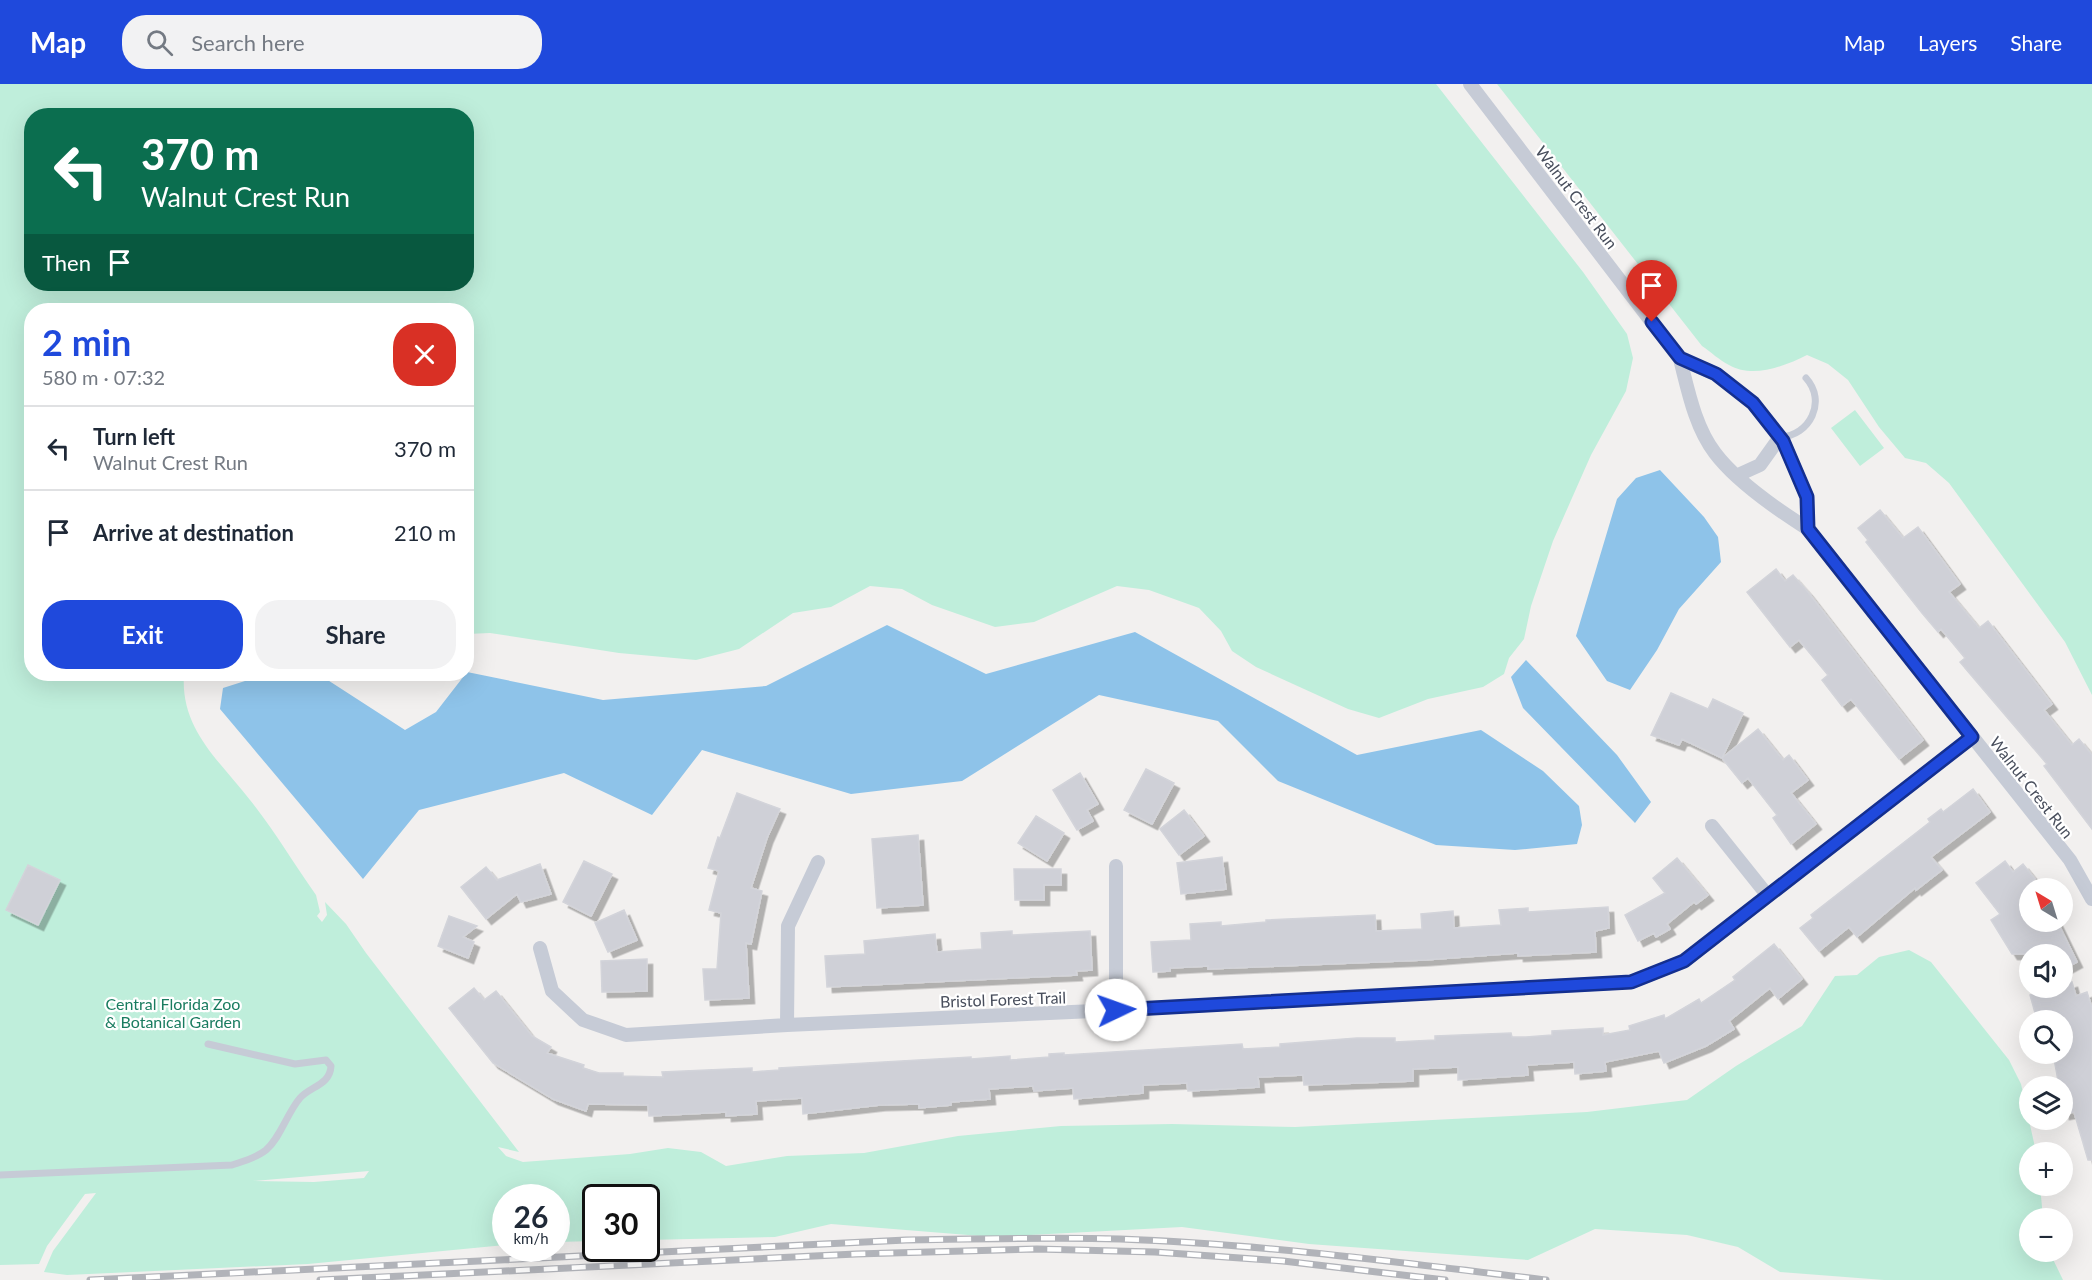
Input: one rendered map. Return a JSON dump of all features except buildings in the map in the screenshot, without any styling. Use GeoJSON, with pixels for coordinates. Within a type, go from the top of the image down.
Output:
{"type":"FeatureCollection","features":[{"type":"Feature","properties":{"kind":"street","name":"Walnut Crest Run"},"geometry":{"type":"LineString","coordinates":[[1470,84],[1680,358],[1692,408],[1714,453],[1765,501],[1808,529],[2070,860],[2092,899]]}},
{"type":"Feature","properties":{"kind":"street","name":"Walnut Crest Run"},"geometry":{"type":"LineString","coordinates":[[1680,358],[1716,374],[1753,403],[1780,437],[1807,497],[1808,529]]}},
{"type":"Feature","properties":{"kind":"street"},"geometry":{"type":"LineString","coordinates":[[1738,475],[1760,465],[1780,437]]}},
{"type":"Feature","properties":{"kind":"street","name":"Bristol Forest Trail"},"geometry":{"type":"LineString","coordinates":[[540,948],[552,991],[584,1020],[626,1035],[788,1024],[1116,1010],[1631,982],[1684,961],[1972,737]]}},
{"type":"Feature","properties":{"kind":"street"},"geometry":{"type":"LineString","coordinates":[[1712,826],[1768,896]]}},
{"type":"Feature","properties":{"kind":"street"},"geometry":{"type":"LineString","coordinates":[[788,1024],[788,926],[818,862]]}},
{"type":"Feature","properties":{"kind":"street"},"geometry":{"type":"LineString","coordinates":[[1116,866],[1116,1010]]}},
{"type":"Feature","properties":{"kind":"lane"},"geometry":{"type":"LineString","coordinates":[[1780,437],[1797,433],[1812,419],[1816,404],[1814,388],[1806,378]]}},
{"type":"Feature","properties":{"kind":"lane"},"geometry":{"type":"LineString","coordinates":[[0,1175],[232,1165],[257,1157],[269,1148],[301,1097],[323,1083],[331,1073],[331,1066],[326,1060],[295,1064],[208,1044]]}},
{"type":"Feature","properties":{"kind":"green space","name":"Central Florida Zoo & Botanical Garden"},"geometry":{"type":"Polygon","coordinates":[[[0,84],[1436,84],[1583,272],[1627,334],[1633,358],[1626,391],[1591,455],[1553,541],[1531,606],[1524,639],[1509,658],[1504,674],[1483,687],[1428,699],[1379,718],[1348,709],[1256,667],[1232,651],[1221,631],[1199,608],[1149,590],[1117,586],[1034,622],[995,627],[932,605],[902,589],[870,586],[831,607],[793,613],[739,649],[696,660],[619,653],[490,633],[474,634],[474,303],[24,303],[24,681],[184,681],[188,711],[204,743],[267,823],[316,895],[320,912],[317,916],[322,922],[327,915],[325,902],[346,924],[519,1152],[498,1147],[506,1156],[523,1162],[630,1154],[668,1148],[701,1152],[726,1166],[787,1156],[864,1153],[958,1136],[1061,1126],[1172,1124],[1295,1127],[1587,1112],[1687,1100],[1736,1066],[1802,1026],[1835,976],[1857,975],[1879,957],[1909,950],[1931,962],[2009,1060],[2019,1080],[2019,1130],[2031,1130],[2034,1142],[2019,1142],[2019,1196],[2041,1196],[2042,1208],[2019,1208],[2019,1262],[2054,1262],[2063,1280],[1884,1280],[1780,1272],[1738,1247],[1687,1235],[1595,1229],[1528,1260],[1309,1244],[1182,1227],[993,1237],[831,1224],[775,1237],[660,1240],[660,1184],[582,1184],[582,1241],[570,1242],[570,1184],[492,1184],[492,1246],[308,1264],[67,1275],[44,1272],[53,1251],[96,1193],[85,1194],[47,1246],[39,1264],[0,1265],[0,84]],[[369,1171],[253,1181],[314,1182],[364,1178],[369,1171]]]}},
{"type":"Feature","properties":{"kind":"green space"},"geometry":{"type":"Polygon","coordinates":[[[1497,84],[2092,84],[2092,695],[2065,642],[1949,483],[1926,463],[1905,458],[1879,427],[1848,380],[1828,364],[1807,355],[1779,367],[1748,371],[1729,365],[1702,346],[1497,84]]]}},
{"type":"Feature","properties":{"kind":"green space"},"geometry":{"type":"Polygon","coordinates":[[[1855,410],[1884,448],[1860,466],[1831,428],[1855,410]]]}},
{"type":"Feature","properties":{"kind":"water"},"geometry":{"type":"Polygon","coordinates":[[[1660,470],[1704,517],[1718,537],[1721,562],[1679,609],[1657,650],[1630,690],[1607,681],[1576,636],[1617,499],[1636,478],[1660,470]]]}},
{"type":"Feature","properties":{"kind":"water"},"geometry":{"type":"Polygon","coordinates":[[[887,625],[986,674],[1135,632],[1357,755],[1481,730],[1543,771],[1579,806],[1582,825],[1577,844],[1515,850],[1436,845],[1278,781],[1218,721],[1099,695],[962,781],[851,794],[702,750],[652,815],[564,773],[419,810],[363,879],[220,709],[223,688],[245,681],[329,681],[405,730],[436,712],[460,681],[474,681],[474,673],[603,700],[766,686],[887,625]]]}},
{"type":"Feature","properties":{"kind":"water"},"geometry":{"type":"Polygon","coordinates":[[[1526,660],[1617,755],[1651,802],[1635,823],[1523,708],[1511,677],[1526,660]]]}},
{"type":"Feature","properties":{"kind":"railway"},"geometry":{"type":"LineString","coordinates":[[90,1280],[906,1240],[1067,1238],[1227,1245],[1546,1280]]}},
{"type":"Feature","properties":{"kind":"railway"},"geometry":{"type":"LineString","coordinates":[[320,1280],[856,1254],[1037,1249],[1155,1252],[1283,1261],[1445,1280]]}},
{"type":"Feature","properties":{"kind":"route"},"geometry":{"type":"LineString","coordinates":[[1116,1010],[1631,982],[1684,961],[1972,737],[1808,529],[1807,497],[1783,441],[1753,403],[1716,374],[1680,358],[1652,322]]}}]}
